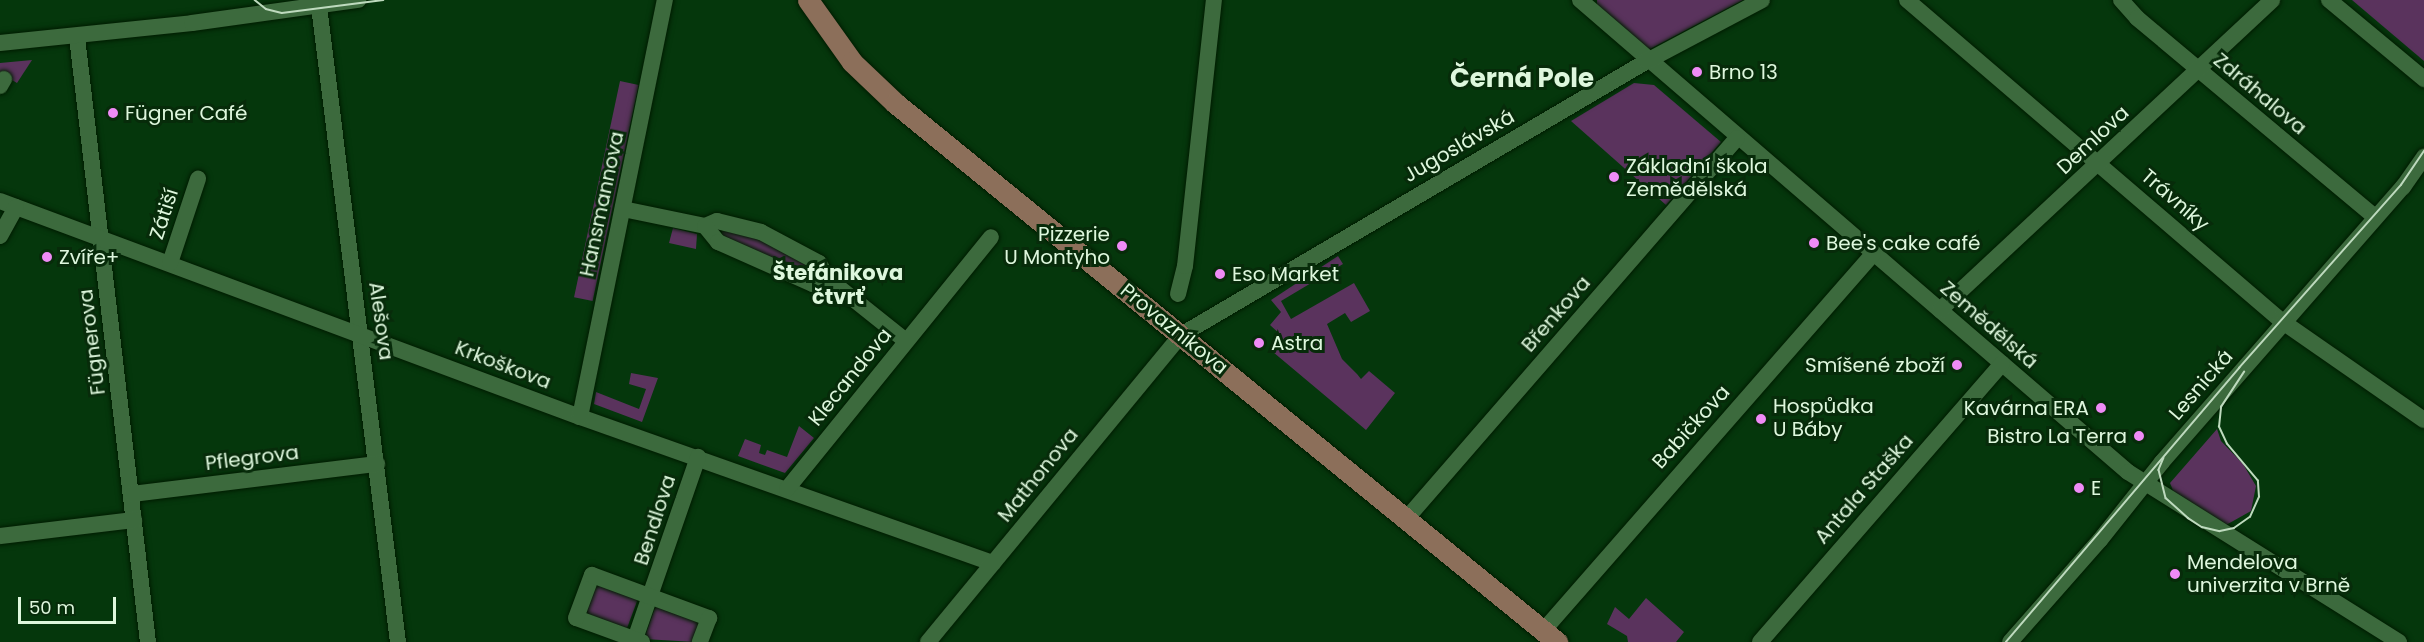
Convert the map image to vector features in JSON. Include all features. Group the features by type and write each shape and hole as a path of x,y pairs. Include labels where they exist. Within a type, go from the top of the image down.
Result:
{"main road":[{"name":"Provazníkova","path":"808,0 830,36 870,81 1550,636"}],"street":[{"path":"0,43 77,37 358,0"},
{"name":"Hansmannova","path":"580,417 665,0"},
{"path":"1178,294 1185,266 1214,0"},
{"name":"Zemědělská","path":"1580,0 1647,61 2144,484 2399,642"},
{"name":"Jugoslávská","path":"1181,335 1647,61 1762,0"},
{"name":"Trávníky","path":"1907,0 2283,322 2424,420"},
{"name":"Zdráhalova","path":"2121,0 2199,70 2375,217"},
{"name":"Demlova","path":"1940,310 2272,0"},
{"path":"2329,0 2424,80"},
{"name":"Alešova","path":"319,6 398,642"},
{"name":"Fügnerova","path":"77,37 148,642"},
{"name":"Břenkova","path":"1407,518 1737,138"},
{"name":"Lesnická","path":"2010,642 2375,217 2417,183 2424,157"},
{"name":"Zátiší","path":"170,263 198,178"},
{"name":"Krkoškova","path":"0,201 360,333 580,417 993,563"},
{"path":"0,236 16,207"},
{"path":"623,208 705,226 717,221 761,232 819,263 827,278 906,341"},
{"path":"705,226 718,242 813,284 827,278"},
{"name":"Klecandova","path":"787,489 991,237"},
{"name":"Babičkova","path":"1550,636 1873,254"},
{"name":"Mathonova","path":"928,642 1181,335"},
{"name":"Antala Staška","path":"1760,642 2002,364"},
{"name":"Bendlova","path":"698,458 652,597 637,641 576,618 591,574 652,597 709,618 700,642"},
{"name":"Pflegrova","path":"132,494 377,464"},
{"path":"0,536 134,520"}],"shaded area":[{"path":"1597,0 1743,0 1648,50 1597,5"},
{"path":"2352,0 2424,0 2424,61"},
{"path":"32,60 17,83 0,73 0,63"},
{"path":"620,81 639,85 593,301 574,297"},
{"path":"1634,83 1654,85 1721,142 1666,205 1571,121"},
{"path":"673,228 697,234 696,249 669,243"},
{"path":"722,229 751,234 818,268 814,276 722,238"},
{"path":"1338,256 1343,264 1281,301 1291,319 1354,283 1370,311 1351,322 1345,313 1327,324 1342,359 1361,379 1369,371 1395,393 1366,430 1273,352 1282,336 1270,325 1281,312 1271,300"},
{"path":"631,373 658,378 642,422 594,404 596,392 639,409 646,389 629,384"},
{"path":"799,426 814,438 785,473 738,456 745,439 761,445 759,453 765,455 767,450 787,457"},
{"path":"2217,429 2221,441 2243,464 2256,486 2251,511 2226,525 2174,493 2170,483"},
{"path":"591,583 639,596 626,631 585,618"},
{"path":"1646,598 1684,632 1676,642 1628,642 1627,636 1607,624 1615,607 1629,619"},
{"path":"657,602 700,617 695,642 644,639"}],"tram line":[{"path":"255,0 266,9 282,13 383,0"},
{"path":"2006,642 2239,368 2401,185 2424,151"},
{"path":"2164,458 2159,470 2166,498 2188,518 2202,527 2220,531 2234,528 2250,517 2259,497 2258,481 2227,444 2219,427 2221,407 2244,372"}],"place":[{"name":"Brno 13","path":"1697,72"},
{"name":"Fügner Café","path":"113,113"},
{"name":"Základní škola Zemědělská","path":"1614,177"},
{"name":"Bee's cake café","path":"1814,243"},
{"name":"Pizzerie U Montyho","path":"1122,246"},
{"name":"Zvíře+","path":"47,257"},
{"name":"Eso Market","path":"1220,274"},
{"name":"Astra","path":"1259,343"},
{"name":"Smíšené zboží","path":"1957,365"},
{"name":"Kavárna ERA","path":"2101,408"},
{"name":"Hospůdka U Báby","path":"1761,419"},
{"name":"Bistro La Terra","path":"2139,436"},
{"name":"E","path":"2079,488"},
{"name":"Mendelova univerzita v Brně","path":"2175,574"}],"district":[{"name":"Černá Pole","path":"1522,79"},
{"name":"Štefánikova čtvrť","path":"838,285"}]}
